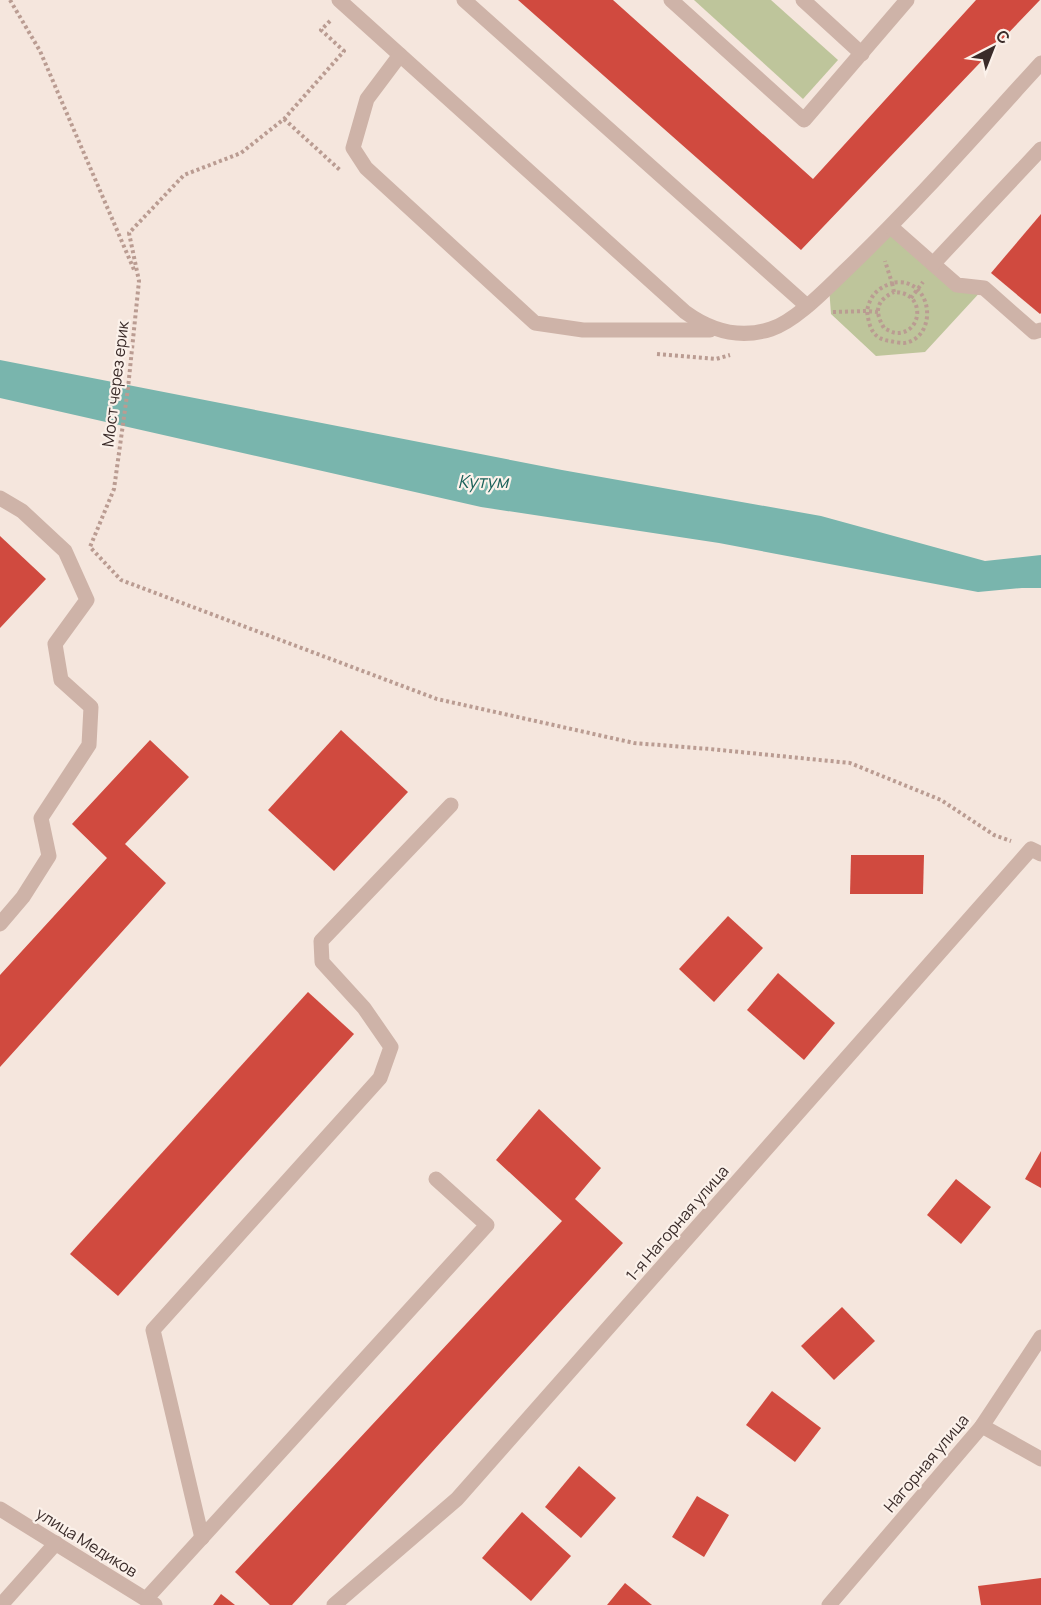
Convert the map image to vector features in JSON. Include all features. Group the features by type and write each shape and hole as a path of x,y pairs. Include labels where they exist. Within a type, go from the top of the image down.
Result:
{"street":[{"path":"464,0 807,306"},
{"path":"671,0 804,120 907,0"},
{"path":"803,0 862,54"},
{"path":"342,3 685,312 700,322 737,334 756,333 774,328 807,306 891,227 1041,63"},
{"path":"400,55 367,99 353,148 366,168 535,323 583,330 719,330"},
{"path":"933,264 1041,149"},
{"path":"891,227 957,285 984,288 1034,332 1041,330"},
{"path":"0,498 22,511 64,551 87,600 55,644 62,680 92,707 89,744 41,818 49,856 23,897 0,924"},
{"path":"201,1538 153,1330 380,1078 391,1047 364,1008 322,962 321,941 451,805"},
{"name":"1-я Нагорная улица","path":"334,1605 457,1499 1036,852"},
{"path":"150,1602 201,1538 487,1225 436,1179"},
{"name":"Нагорная улица","path":"829,1605 982,1426 1041,1337"},
{"path":"982,1426 1041,1459"},
{"name":"улица Медиков","path":"0,1509 150,1602"},
{"path":"1,1605 56,1543"}],"path":[{"path":"10,0 44,59 139,281"},
{"path":"139,281 129,233 184,175 241,153 284,119 345,51 321,30 342,3"},
{"path":"284,119 344,174"},
{"path":"883,254 894,292"},
{"name":"Мост через ерик","path":"139,281 128,388 114,489 90,547 121,580 437,699 634,743 850,763 941,800 994,835 1036,852"},
{"path":"905,282 918,289 927,305 928,314 922,330 915,338 905,343 886,341 877,336 869,326 867,310 872,295 879,288 892,283 905,282"},
{"path":"911,298 918,289"},
{"path":"894,292 907,294 914,301 918,315 909,330 902,333 895,333 884,328 878,312 882,299 894,292"},
{"path":"827,312 867,310 878,312"},
{"path":"918,315 928,314"},
{"path":"877,336 884,328"},
{"path":"902,333 905,343"},
{"path":"648,354 716,358 738,353"}],"green space":[{"path":"694,0 771,0 838,60 803,99"},
{"path":"891,227 957,285 984,288 925,352 876,356 831,314 829,287"}],"water":[{"name":"Кутум","path":"0,360 562,470 821,516 985,561 1041,555 1041,588 978,592 719,543 481,507 0,398"}],"building":[{"path":"518,0 613,0 813,179 976,0 1040,0 801,250"},
{"path":"1041,214 1041,313 1040,314 991,273"},
{"path":"0,536 46,579 0,628"},
{"path":"341,730 408,792 334,871 268,810"},
{"path":"150,740 189,777 125,844 166,883 0,1067 0,975 107,858 72,824"},
{"path":"851,855 924,855 923,894 850,894"},
{"path":"728,916 763,948 714,1002 679,969"},
{"path":"778,973 835,1023 804,1060 747,1010"},
{"path":"308,992 354,1034 118,1296 70,1254"},
{"path":"539,1109 601,1168 575,1199 623,1243 292,1605 270,1605 235,1572 562,1221 496,1160"},
{"path":"1041,1151 1041,1188 1025,1179"},
{"path":"956,1179 991,1207 961,1244 927,1215"},
{"path":"842,1307 875,1341 834,1380 801,1346"},
{"path":"772,1391 821,1428 795,1462 746,1425"},
{"path":"579,1466 616,1498 581,1538 545,1507"},
{"path":"697,1496 729,1515 704,1557 672,1537"},
{"path":"522,1512 571,1556 531,1601 482,1558"},
{"path":"1041,1578 1041,1605 981,1605 978,1586"},
{"path":"625,1583 652,1605 607,1605"},
{"path":"221,1594 235,1605 213,1605"}]}
